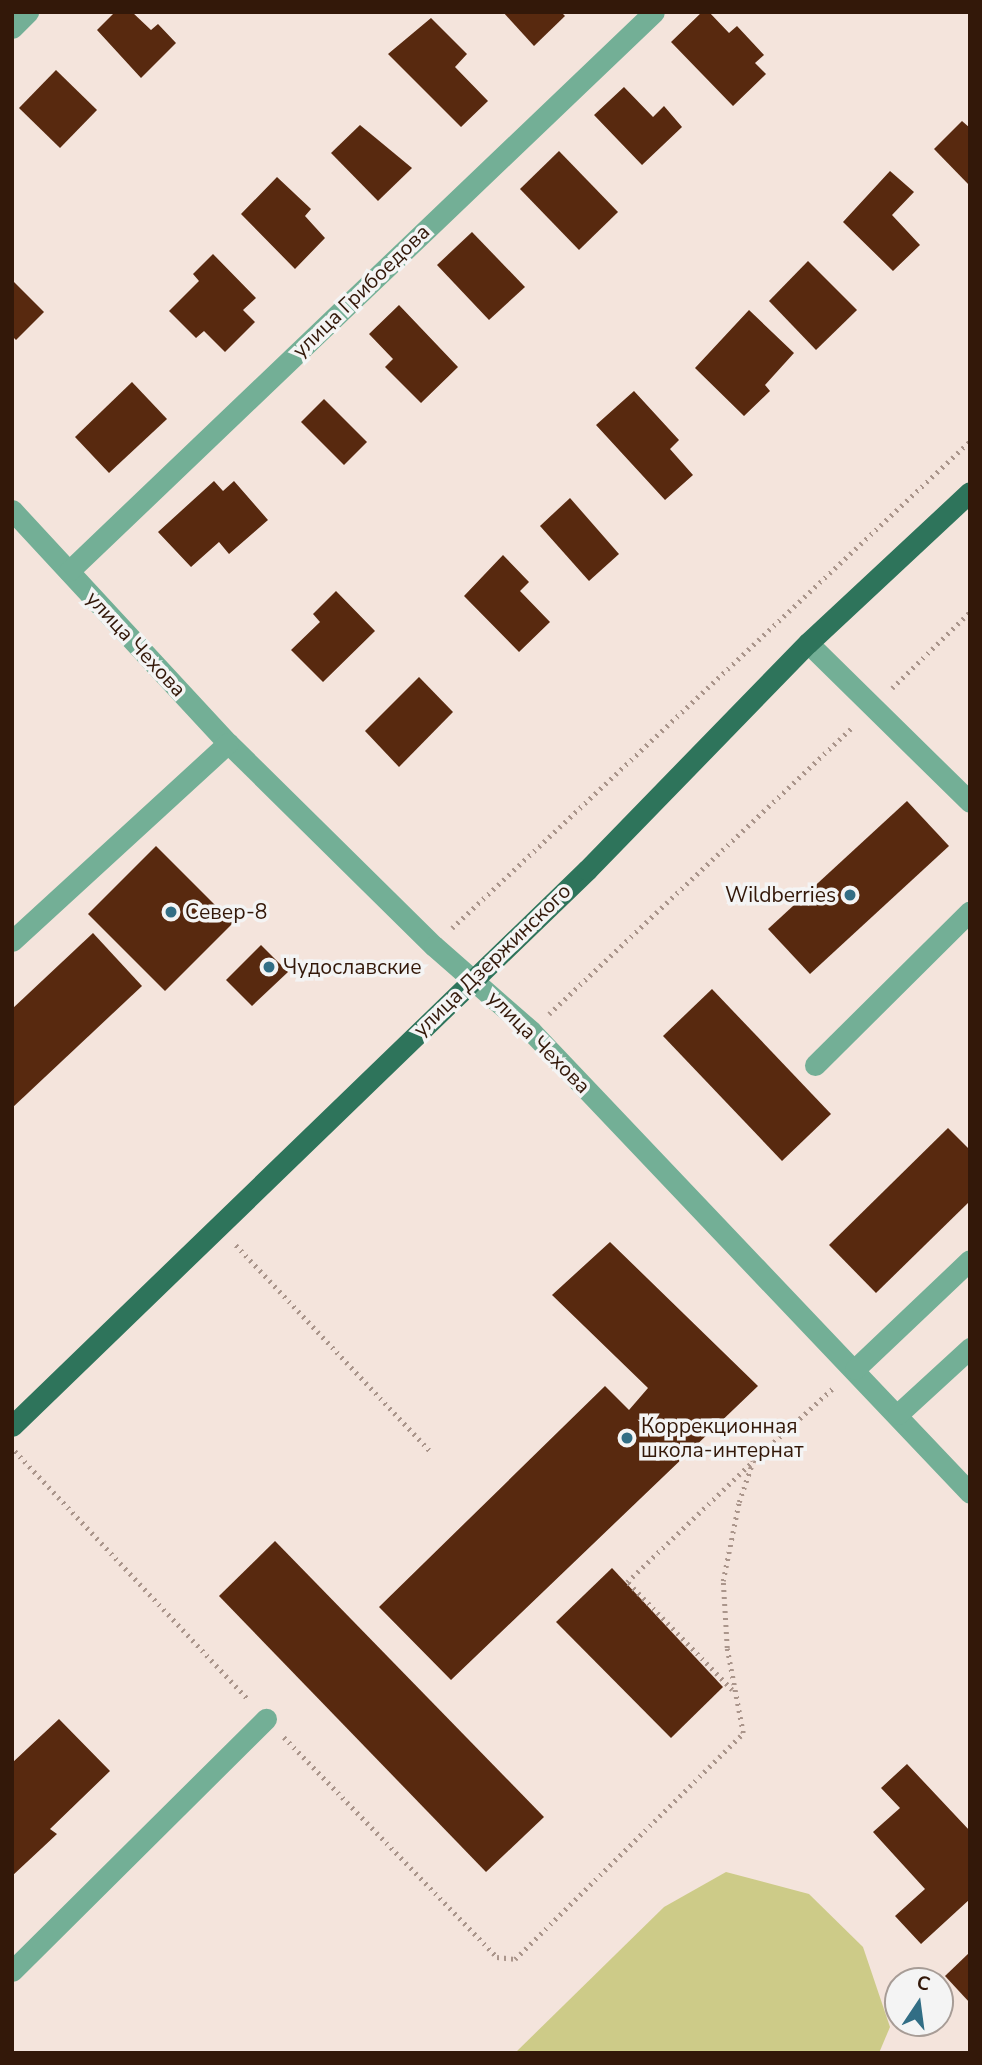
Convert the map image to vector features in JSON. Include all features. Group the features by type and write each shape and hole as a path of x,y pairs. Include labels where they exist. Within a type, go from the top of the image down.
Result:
{"main road":[{"name":"улица Дзержинского","path":"12,1426 216,1223 473,977 808,643 970,492"}],"street":[{"path":"12,27 28,12"},
{"name":"улица Грибоедова","path":"69,571 653,12"},
{"name":"улица Чехова","path":"12,510 228,743 433,946 473,977 531,1031 898,1414 970,1493"},
{"path":"808,643 875,704 970,802"},
{"path":"12,941 228,743"},
{"path":"815,1065 970,911"},
{"path":"855,1369 970,1260"},
{"path":"898,1414 970,1348"},
{"path":"12,1971 266,1719"}],"path":[{"path":"433,946 970,441"},
{"path":"531,1031 970,612"},
{"path":"216,1223 432,1452"},
{"path":"733,1691 627,1582 752,1461 855,1369"},
{"path":"12,1448 266,1719 497,1957 516,1959 743,1733 733,1691 723,1581 752,1461"}],"shaded area":[{"path":"726,1872 809,1894 863,1947 884,2009 886,2037 879,2053 515,2053 664,1907"}],"building":[{"path":"115,12 132,12 151,30 158,24 176,43 141,78 97,30"},
{"path":"503,12 561,12 565,16 534,46"},
{"path":"702,12 709,12 729,33 737,26 764,55 755,63 766,74 733,106 671,42"},
{"path":"431,18 467,54 455,67 488,101 461,127 388,54"},
{"path":"56,70 97,110 60,148 19,108"},
{"path":"624,87 653,117 664,106 682,127 642,165 594,115"},
{"path":"962,121 970,128 970,186 934,149"},
{"path":"360,125 412,168 378,201 331,153"},
{"path":"559,151 618,212 579,250 520,189"},
{"path":"890,171 914,192 892,215 920,245 893,271 843,222"},
{"path":"277,177 311,209 305,216 325,238 295,269 241,214"},
{"path":"472,232 525,287 489,320 437,265"},
{"path":"213,254 256,298 243,310 255,322 225,352 204,331 196,338 169,311 199,281 193,274"},
{"path":"808,261 857,310 816,350 769,301"},
{"path":"12,280 44,312 16,340 12,336"},
{"path":"399,305 458,367 421,403 385,367 393,359 369,334"},
{"path":"749,310 794,353 765,385 770,391 744,416 695,368"},
{"path":"132,382 167,419 109,473 75,437"},
{"path":"634,391 679,440 670,449 693,475 665,500 596,425"},
{"path":"324,399 367,442 344,465 301,422"},
{"path":"214,481 223,491 234,481 268,520 229,554 219,542 191,567 158,532"},
{"path":"570,498 619,554 589,581 540,526"},
{"path":"503,555 529,582 520,591 550,622 519,652 464,596"},
{"path":"336,591 375,631 323,682 291,650 320,622 313,614"},
{"path":"419,677 453,712 399,767 365,731"},
{"path":"907,801 949,846 810,974 768,929"},
{"path":"156,846 233,923 165,991 88,914"},
{"path":"93,933 142,986 12,1108 12,1009"},
{"path":"261,945 288,972 252,1006 226,980"},
{"path":"712,989 831,1114 782,1161 663,1036"},
{"path":"948,1128 970,1150 970,1201 876,1293 829,1245"},
{"name":"Коррекционная школа-интернат","path":"610,1242 758,1386 451,1680 379,1607 605,1386 629,1410 648,1388 552,1295"},
{"path":"275,1541 544,1817 486,1872 219,1596"},
{"path":"612,1568 723,1687 671,1738 556,1622"},
{"path":"59,1719 110,1771 50,1829 57,1834 12,1876 12,1763"},
{"path":"907,1764 970,1831 970,1899 921,1944 895,1916 925,1889 873,1832 900,1808 881,1788"},
{"path":"970,1952 970,2003 954,1986 954,1967"}],"place":[{"name":"Wildberries","path":"850,895"},
{"name":"Север-8","path":"171,912"},
{"name":"Чудославские","path":"269,967"},
{"name":"Коррекционная школа-интернат","path":"627,1438"}]}
